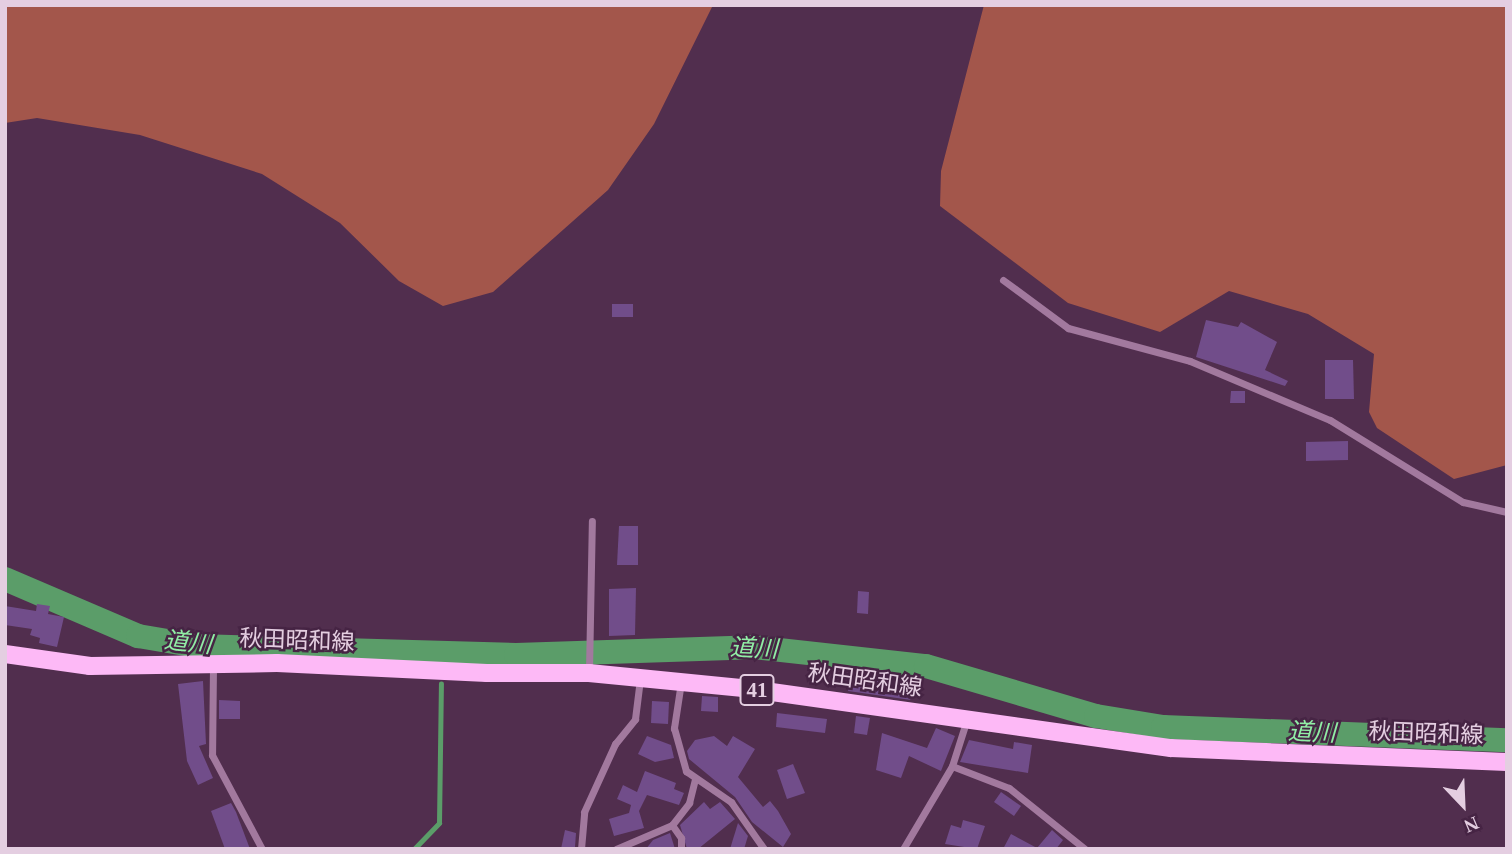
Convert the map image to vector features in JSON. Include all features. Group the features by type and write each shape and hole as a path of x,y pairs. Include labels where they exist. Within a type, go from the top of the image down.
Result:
{"main road":[{"name":"秋田昭和線","path":"5,654 90,666 213,663 589,673 681,682 1215,752 1507,762"}],"street":[{"path":"1003,280 1068,328 1190,361 1330,420 1463,502 1507,512"},
{"path":"589,673 592,521"},
{"path":"213,663 212,755 262,849"},
{"path":"581,849 584,812 593,787 615,744 635,719 640,679"},
{"path":"681,682 674,728 678,754 695,779 731,802 761,847"},
{"path":"903,849 952,766 966,721"},
{"path":"952,766 1009,788 1085,849"},
{"path":"616,849 671,825 689,803 695,779"},
{"path":"671,825 681,838 681,849"}],"shaded area":[{"path":"5,5 713,5 654,124 608,190 493,292 443,306 399,281 340,223 262,174 140,135 37,118 5,123"},
{"path":"984,5 1507,5 1507,465 1454,479 1377,428 1369,412 1374,354 1308,314 1229,291 1160,332 1068,303 940,206 941,171"}],"building":[{"path":"612,304 633,304 633,317 612,317"},
{"path":"1206,320 1238,327 1241,322 1277,342 1265,370 1288,381 1285,386 1196,357"},
{"path":"1325,360 1353,360 1354,399 1325,399"},
{"path":"1231,391 1245,391 1245,403 1230,403"},
{"path":"1348,441 1348,460 1306,461 1306,442"},
{"path":"619,526 638,526 638,565 617,565"},
{"path":"636,588 635,635 609,636 609,589"},
{"path":"858,591 869,592 868,614 857,613"},
{"path":"37,604 50,606 48,614 64,617 57,647 39,643 40,638 30,635 32,629 5,625 5,606 36,611"},
{"path":"851,671 880,676 880,680 911,700 848,691"},
{"path":"203,681 206,744 199,746 213,778 198,785 187,761 178,684"},
{"path":"702,696 718,697 718,712 701,711"},
{"path":"219,700 240,701 240,719 219,719"},
{"path":"652,701 669,702 668,724 651,723"},
{"path":"777,713 827,719 825,733 776,727"},
{"path":"856,716 870,718 867,735 854,733"},
{"path":"936,728 955,736 941,771 909,756 901,778 876,770 882,733 927,748"},
{"path":"647,736 671,745 674,758 655,762 638,754"},
{"path":"714,736 727,746 733,736 755,749 738,777 763,807 770,801 778,811 791,834 783,847 752,822 735,797 689,759 687,751 695,740"},
{"path":"969,740 1013,749 1014,742 1032,745 1028,773 960,762"},
{"path":"793,764 805,793 787,799 777,770"},
{"path":"645,771 676,783 674,789 684,793 679,805 647,795 639,811 644,828 614,836 609,819 629,813 631,805 617,799 623,785 637,792"},
{"path":"1001,792 1021,806 1014,816 994,802"},
{"path":"704,802 710,809 720,802 735,819 698,849 687,849 680,825"},
{"path":"231,803 250,849 225,849 211,811"},
{"path":"963,820 985,826 977,849 945,844 951,825 961,828"},
{"path":"738,823 748,836 744,849 730,849"},
{"path":"565,830 576,833 575,847 561,849"},
{"path":"1052,830 1063,840 1056,849 1003,849 1011,834 1037,848"},
{"path":"670,833 675,849 646,849 653,840"}],"waterway":[{"name":"道川","path":"5,579 138,636 197,646 516,655 753,647 926,666 1096,716 1163,727 1507,740"},
{"name":"道川","path":"444,652 444,659"},
{"path":"414,849 439,823 441,684"}]}
